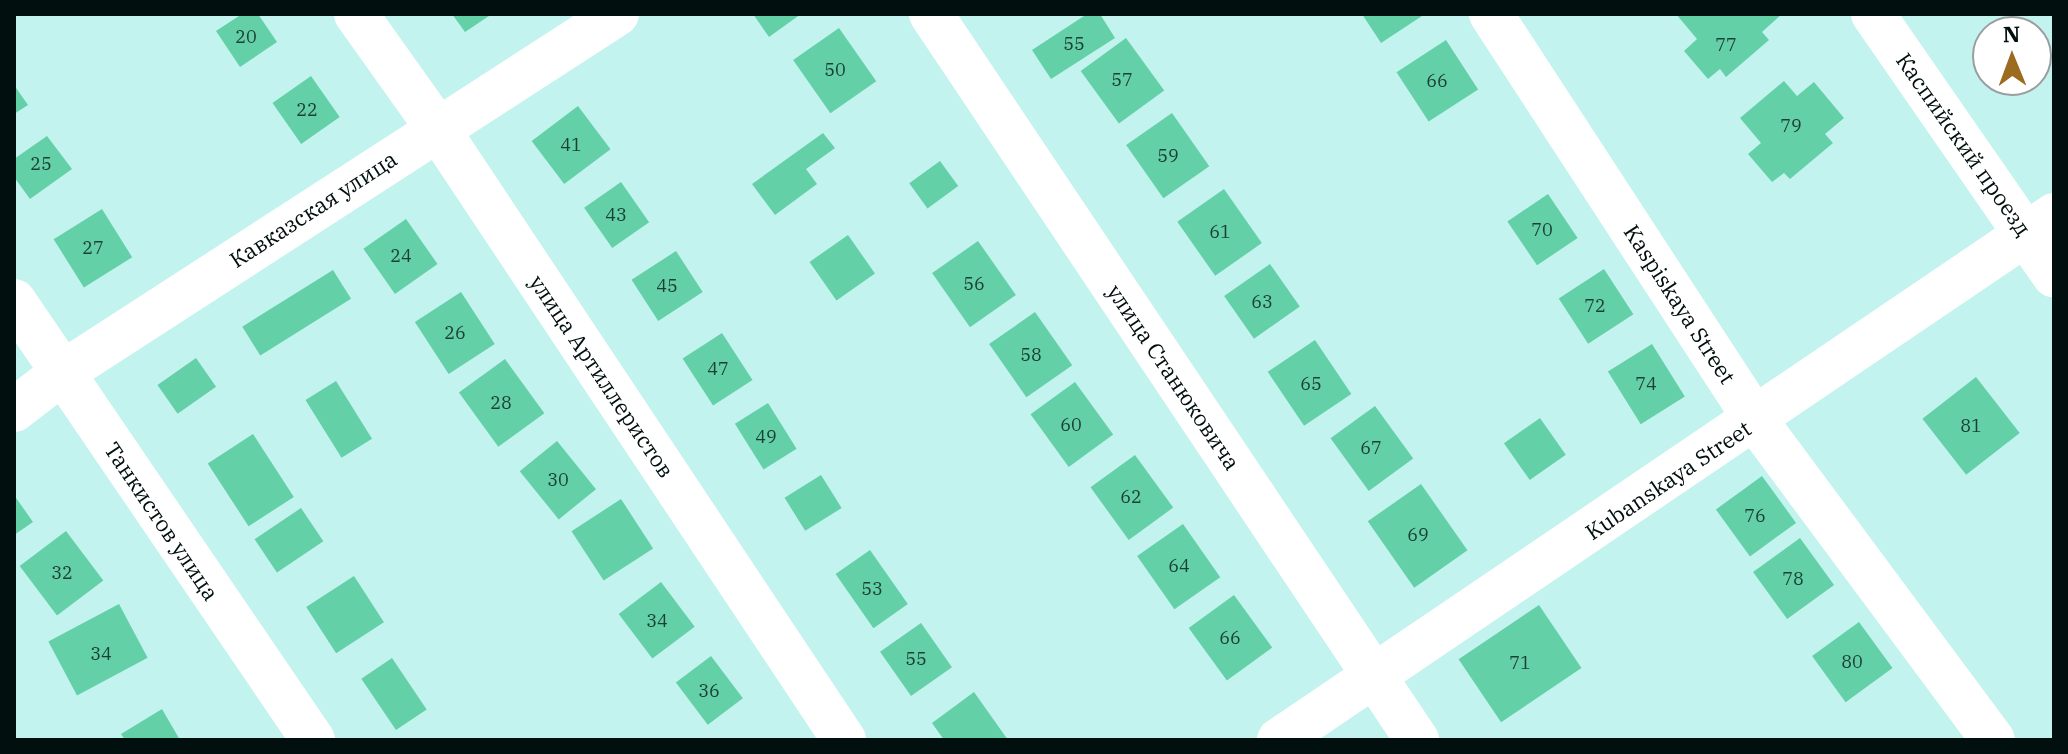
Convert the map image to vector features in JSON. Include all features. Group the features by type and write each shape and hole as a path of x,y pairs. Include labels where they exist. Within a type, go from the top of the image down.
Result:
{"street":[{"name":"улица Артиллеристов","path":"356,14 437,128 844,740"},
{"name":"Кавказская улица","path":"14,410 62,373 617,14"},
{"name":"улица Станюковича","path":"931,14 1417,740"},
{"name":"Kaspiskaya Street","path":"1491,14 1756,421 1993,740"},
{"name":"Каспийский проезд","path":"1873,14 2040,224 2054,275"},
{"name":"Kubanskaya Street","path":"1279,740 1756,421 2040,224"},
{"name":"Танкистов улица","path":"14,301 313,740"}],"building":[{"path":"242,14 258,14 277,42 240,67 216,31"},
{"path":"452,14 492,14 465,32"},
{"path":"753,14 801,14 769,37"},
{"path":"1087,14 1100,14 1115,38 1051,79 1032,50"},
{"path":"1362,14 1425,14 1381,43"},
{"path":"1676,14 1782,14 1762,32 1769,40 1726,77 1720,69 1708,79 1684,51 1697,39"},
{"path":"839,28 876,81 830,113 793,60"},
{"path":"1126,38 1164,91 1119,124 1081,71"},
{"path":"1446,40 1478,89 1429,122 1397,72"},
{"path":"311,76 340,117 301,144 272,103"},
{"path":"1784,81 1797,96 1814,82 1844,118 1825,134 1833,143 1790,179 1784,173 1772,182 1748,154 1761,143 1740,118"},
{"path":"14,85 28,105 14,114"},
{"path":"578,106 610,149 564,184 532,141"},
{"path":"1172,113 1209,166 1163,198 1126,145"},
{"path":"823,133 835,148 806,169 817,184 775,215 752,184"},
{"path":"47,136 72,169 30,199 14,177 14,159"},
{"path":"940,161 958,186 927,208 909,183"},
{"path":"621,182 649,222 612,248 584,208"},
{"path":"1224,189 1262,243 1215,276 1177,222"},
{"path":"1548,194 1578,238 1537,265 1507,221"},
{"path":"102,209 132,257 84,288 54,239"},
{"path":"406,219 438,264 395,294 363,249"},
{"path":"848,235 875,274 836,300 809,262"},
{"path":"978,241 1016,295 970,327 932,273"},
{"path":"676,251 703,292 658,321 632,280"},
{"path":"1270,264 1300,307 1254,339 1224,296"},
{"path":"1604,269 1633,314 1588,344 1559,298"},
{"path":"333,270 351,299 260,356 242,327"},
{"path":"461,292 495,344 449,374 415,322"},
{"path":"1035,312 1072,365 1026,397 989,344"},
{"path":"722,333 752,380 713,406 683,359"},
{"path":"1315,340 1351,394 1304,426 1268,372"},
{"path":"1652,344 1685,397 1641,424 1608,372"},
{"path":"196,358 216,387 178,414 157,385"},
{"path":"505,359 544,413 498,447 459,393"},
{"path":"1976,377 2020,433 1966,475 1922,419"},
{"path":"336,381 372,439 342,458 305,400"},
{"path":"1075,382 1113,435 1069,467 1031,414"},
{"path":"768,403 797,449 764,469 735,424"},
{"path":"1375,406 1413,459 1369,491 1331,438"},
{"path":"1540,418 1566,455 1530,480 1504,443"},
{"path":"253,434 294,497 249,526 208,463"},
{"path":"557,441 596,489 559,519 520,471"},
{"path":"1135,455 1173,508 1129,540 1091,487"},
{"path":"821,475 842,508 805,531 785,498"},
{"path":"1762,476 1796,523 1750,556 1716,510"},
{"path":"1421,484 1467,550 1414,588 1368,521"},
{"path":"14,495 33,522 14,535"},
{"path":"621,499 653,548 604,581 572,531"},
{"path":"301,508 323,541 277,572 255,539"},
{"path":"1183,524 1220,577 1174,609 1137,556"},
{"path":"66,531 103,581 57,615 20,566"},
{"path":"1800,538 1834,585 1787,619 1753,572"},
{"path":"870,550 908,604 873,628 836,574"},
{"path":"354,576 384,622 336,653 306,607"},
{"path":"661,582 695,627 652,659 619,614"},
{"path":"1234,595 1272,648 1227,681 1189,628"},
{"path":"119,604 148,658 77,695 48,642"},
{"path":"1539,605 1581,668 1501,722 1459,659"},
{"path":"1859,622 1893,668 1846,702 1812,656"},
{"path":"921,623 952,667 911,696 880,652"},
{"path":"711,656 743,698 708,725 676,682"},
{"path":"392,658 427,709 396,730 361,679"},
{"path":"974,692 1008,740 944,740 932,723"},
{"path":"162,709 180,740 125,740 121,734"}]}
